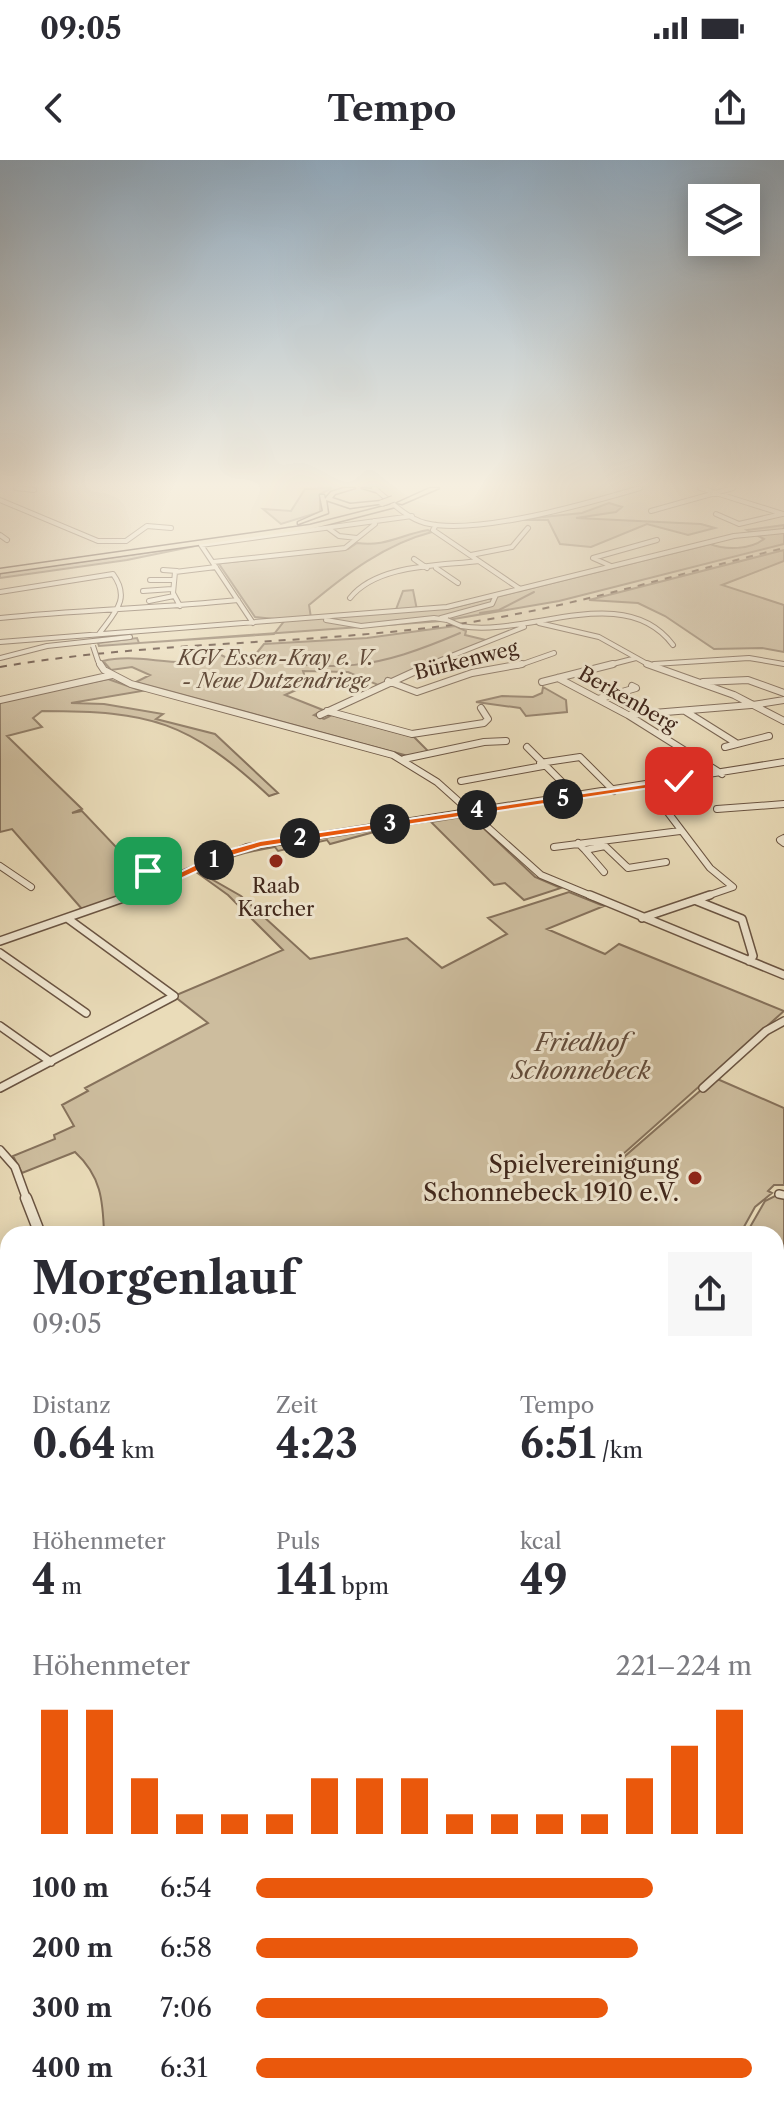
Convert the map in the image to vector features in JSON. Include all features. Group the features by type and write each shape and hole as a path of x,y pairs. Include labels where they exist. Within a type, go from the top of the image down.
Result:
{"street":[{"path":"0,592 74,579"},
{"path":"99,634 117,611 124,591 119,579"},
{"path":"224,579 253,623"},
{"path":"350,598 362,585 376,579"},
{"path":"453,579 458,583"},
{"path":"506,579 521,589"},
{"path":"0,642 447,607 561,579"},
{"path":"150,580 174,580 172,589 180,606"},
{"path":"143,591 172,589"},
{"path":"444,619 449,613 492,604 496,595"},
{"path":"149,601 174,596"},
{"path":"0,618 238,600"},
{"path":"317,617 361,626 444,619 478,629 539,623 591,612 616,613 642,620 673,645"},
{"path":"539,623 595,636 649,665 700,683 784,721"},
{"path":"320,715 387,681 524,627 521,625"},
{"path":"0,655 209,626"},
{"path":"0,655 26,642"},
{"path":"92,643 98,661 112,675 131,684 404,759 472,811 541,875 784,975"},
{"name":"Bürkenweg","path":"387,681 417,692 472,673 516,666 554,653"},
{"name":"Berkenberg","path":"542,682 636,658"},
{"path":"649,665 749,658 784,664"},
{"path":"0,700 112,675"},
{"name":"Berkenberg","path":"558,678 628,715 722,774"},
{"path":"700,683 748,680 784,693"},
{"path":"598,699 636,688 632,686"},
{"path":"628,715 784,700"},
{"path":"327,711 415,734 484,723 488,719 481,708"},
{"path":"685,711 736,743"},
{"path":"725,747 769,736"},
{"path":"404,759 484,742 506,741"},
{"path":"527,747 577,797"},
{"path":"461,781 580,757 614,791"},
{"path":"0,941 163,884 247,847 784,762"},
{"path":"642,918 733,887 712,870 660,802"},
{"path":"717,809 784,804"},
{"path":"554,847 680,831"},
{"path":"600,839 628,868 666,862"},
{"path":"578,843 604,872"},
{"path":"585,850 605,846"},
{"path":"127,851 163,884"},
{"path":"0,866 31,887"},
{"path":"697,901 742,919 753,956 749,961"},
{"path":"1,1086 174,996 67,918"},
{"path":"0,953 86,1013"},
{"path":"703,1088 766,1031 784,1021"},
{"path":"0,1026 51,1062"},
{"path":"0,1150 15,1167 37,1226"}],"green space":[{"path":"229,579 342,579 309,605 311,618 395,612 403,591 413,590 417,610 451,608 568,579 645,579 559,601 442,621 275,633 285,620 255,617"},
{"path":"670,579 737,579 722,585 784,605 784,652 762,648 714,649 665,616 638,603 589,600"},
{"name":"KGV Essen-Kray e. V. - Neue Dutzendriege","path":"455,626 466,631 465,635 490,641 378,685 348,672 303,671 306,680 314,682 285,695 323,710 314,715 324,719 332,715 414,737 429,752 408,756 136,682 150,675 132,667 111,670 103,661 132,658 192,662 219,654 233,661 255,655 264,644 367,638"},
{"path":"275,633 274,634 153,642"},
{"path":"137,638 139,643 153,642 99,646 98,643"},
{"path":"108,679 142,691 71,703 104,704 163,714 156,719 215,734 278,793 269,796 215,751 166,725 112,714 42,711 33,718 42,727 7,736 82,809 72,813 82,811 152,885 82,909 12,829 0,832 0,701"},
{"path":"543,687 566,700 567,712 526,716 520,708 476,702 502,696 533,697 542,693"},
{"path":"461,817 477,822 535,877 561,888 524,900 505,883 494,885 431,822"},
{"name":"Friedhof Schonnebeck","path":"418,820 330,844 327,840 278,851 275,847 246,853 217,863 201,873 241,896 310,959 407,938 442,968 507,934 488,918 569,892 604,906 547,929 605,954 619,944 784,1011 622,1155 625,1156 715,1078 784,1108 784,1185 774,1185 768,1191 772,1193 755,1207 744,1226 104,1226 99,1189 90,1170 75,1152 22,1173 13,1156 55,1139 54,1135 74,1126 62,1105 88,1091 85,1088 208,1023 174,996 283,950 228,895 196,872 236,851"},
{"path":"775,1196 784,1198 784,1226 751,1226 765,1201"}],"waterway":[{"path":"480,613 499,610 534,592"},
{"path":"245,654 304,665 354,665 403,654 460,633"}],"railway":[{"path":"0,667 108,653 435,627 523,613 661,579"}],"place":[{"name":"Raab Karcher","path":"276,861"},
{"name":"Spielvereinigung Schonnebeck 1910 e.V.","path":"695,1178"}],"route":[{"path":"148,871 163,884 225,855 260,844 679,781"}]}
